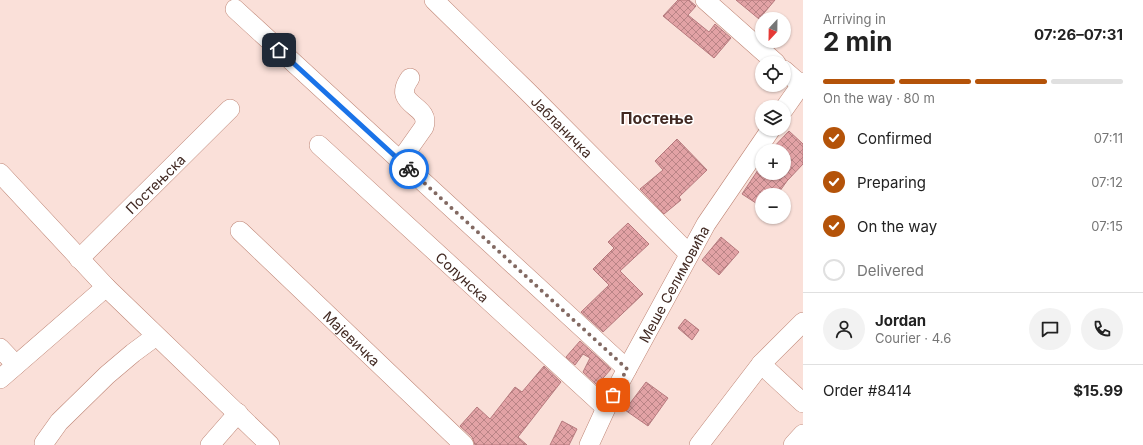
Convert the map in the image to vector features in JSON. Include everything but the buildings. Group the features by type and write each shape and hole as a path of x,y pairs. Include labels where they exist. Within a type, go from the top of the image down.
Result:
{"street":[{"name":"Јабланичка","path":"434,0 528,92 688,254"},
{"path":"706,0 769,56"},
{"path":"235,9 627,369"},
{"path":"790,100 802,83 791,75"},
{"path":"400,161 424,127 426,119 404,94 404,85 410,78"},
{"name":"Постењска","path":"79,258 230,109"},
{"name":"Меше Селимовића","path":"589,445 606,408 688,254 706,224 766,136"},
{"name":"Солунска","path":"319,145 606,408"},
{"path":"0,173 106,287 270,445"},
{"name":"Мајевичка","path":"240,231 464,445"},
{"path":"0,379 106,287"},
{"path":"699,445 761,364 803,322"},
{"path":"44,443 59,422 107,375 132,353 156,336"},
{"path":"0,348 16,365"},
{"path":"761,364 803,403"},
{"path":"210,445 238,413"},
{"path":"793,445 803,434"}],"way so far":[{"path":"409,169 627,369 613,395"}],"district":[{"name":"Постење","path":"657,118"}],"route":[{"path":"279,50 409,169"}]}
